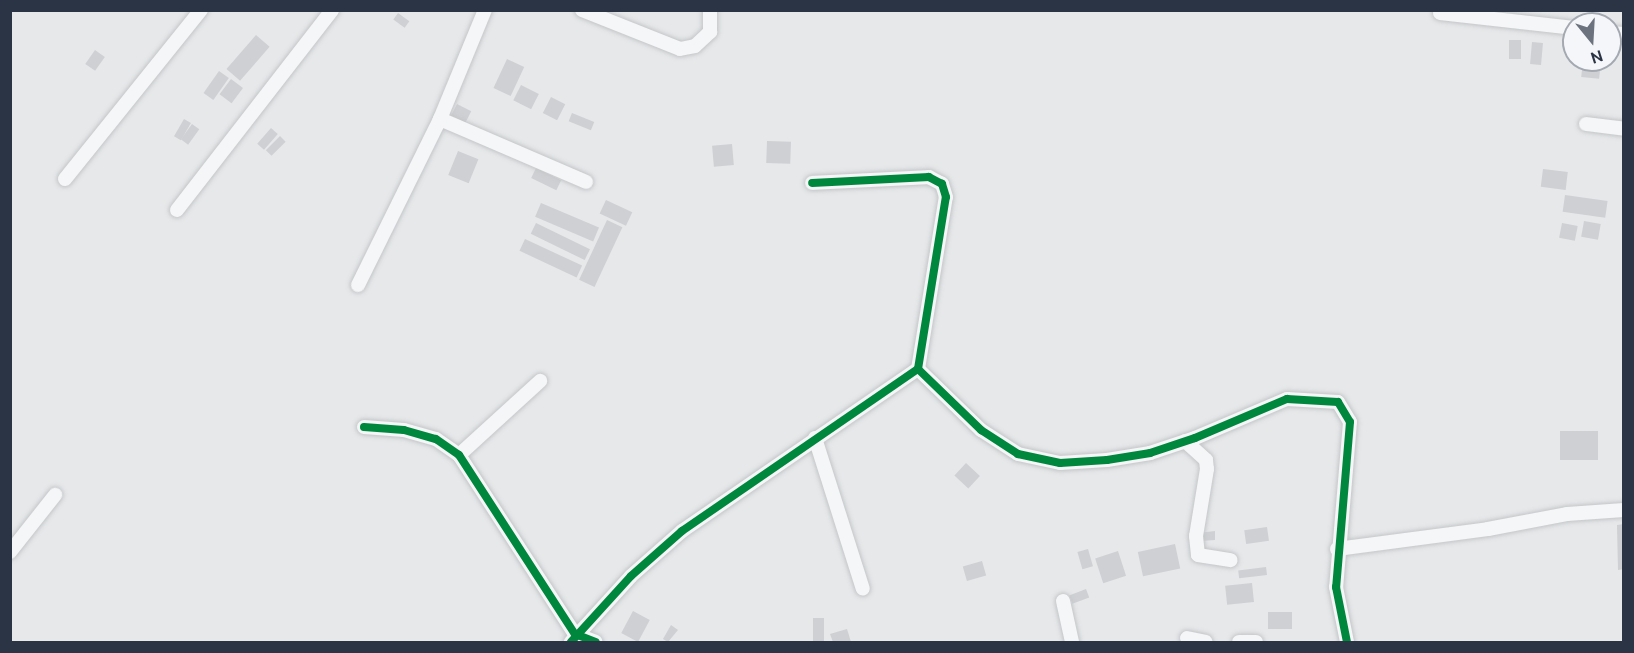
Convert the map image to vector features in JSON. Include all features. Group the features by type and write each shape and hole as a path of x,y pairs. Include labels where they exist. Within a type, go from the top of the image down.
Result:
{"street":[{"path":"65,179 201,10"},
{"path":"177,210 332,10"},
{"path":"358,285 440,119 485,10"},
{"path":"582,10 680,49 695,46 710,32 711,10"},
{"path":"1440,13 1562,27"},
{"path":"440,119 586,182"},
{"path":"1586,124 1623,129"},
{"path":"573,638 682,531 918,369 946,197 942,184 928,177 812,183"},
{"path":"918,369 981,430 1017,454 1059,463 1107,460 1185,441 1287,399 1338,402 1350,422 1336,587 1347,642"},
{"path":"459,455 540,381"},
{"path":"364,427 436,439 459,455 573,638 596,642"},
{"path":"815,438 863,589"},
{"path":"1185,441 1206,460 1207,469 1196,536 1198,555 1231,560"},
{"path":"10,552 55,495"},
{"path":"1338,549 1488,529 1567,514 1623,510"},
{"path":"1063,601 1072,642"},
{"path":"1186,638 1206,642"},
{"path":"1239,642 1256,642"}],"building":[{"path":"398,13 409,21 405,28 393,19"},
{"path":"256,35 270,47 240,81 226,69"},
{"path":"1509,40 1521,40 1521,59 1509,59"},
{"path":"1532,42 1543,43 1541,65 1530,64"},
{"path":"95,50 105,57 95,71 85,64"},
{"path":"507,59 524,67 511,96 493,88"},
{"path":"219,71 229,78 213,100 204,93"},
{"path":"1582,72 1600,72 1599,79 1581,77"},
{"path":"231,79 243,88 232,103 220,94"},
{"path":"521,85 539,94 531,109 513,100"},
{"path":"551,97 565,104 557,120 543,113"},
{"path":"457,104 471,111 465,123 451,116"},
{"path":"572,113 594,122 591,130 569,121"},
{"path":"184,119 191,123 181,140 174,136"},
{"path":"192,124 199,129 188,145 181,139"},
{"path":"271,128 278,134 264,150 257,144"},
{"path":"280,136 286,142 272,156 266,150"},
{"path":"767,141 791,142 790,164 766,163"},
{"path":"732,144 734,165 714,167 712,146"},
{"path":"458,151 478,159 469,183 448,175"},
{"path":"536,168 561,180 556,190 531,178"},
{"path":"1543,169 1568,172 1566,190 1541,187"},
{"path":"1565,195 1608,201 1605,218 1563,212"},
{"path":"606,200 632,212 626,226 600,214"},
{"path":"541,203 599,228 593,241 535,217"},
{"path":"607,220 622,227 595,287 579,280"},
{"path":"1584,221 1601,224 1598,240 1581,237"},
{"path":"536,223 590,249 585,260 531,234"},
{"path":"1562,223 1578,226 1575,241 1559,238"},
{"path":"525,239 582,266 577,277 520,251"},
{"path":"1560,431 1598,431 1598,460 1560,460"},
{"path":"966,463 980,476 968,488 954,475"},
{"path":"1624,524 1624,569 1618,570 1617,525"},
{"path":"1267,527 1269,541 1246,544 1244,530"},
{"path":"1215,531 1215,540 1200,541 1199,533"},
{"path":"1175,544 1180,568 1143,576 1138,552"},
{"path":"1088,549 1093,566 1082,569 1077,552"},
{"path":"1118,551 1126,576 1103,583 1095,558"},
{"path":"982,561 986,575 967,581 963,567"},
{"path":"1266,567 1267,575 1239,578 1238,570"},
{"path":"1252,583 1254,602 1227,605 1225,586"},
{"path":"1086,589 1089,597 1072,604 1069,595"},
{"path":"633,611 650,620 638,642 621,633"},
{"path":"1268,612 1292,612 1292,629 1268,629"},
{"path":"813,618 824,618 824,642 813,642"},
{"path":"671,625 678,630 668,642 663,639"},
{"path":"847,629 851,642 833,642 830,634"}],"cycle path":[{"path":"571,642 631,576 682,531 918,369 946,197 942,184 929,177 812,183"},
{"path":"918,369 981,430 1018,454 1060,463 1107,460 1150,453 1195,438 1287,399 1338,402 1350,422 1336,587 1347,642"},
{"path":"364,427 404,430 436,439 459,455 575,634 596,642"}]}
